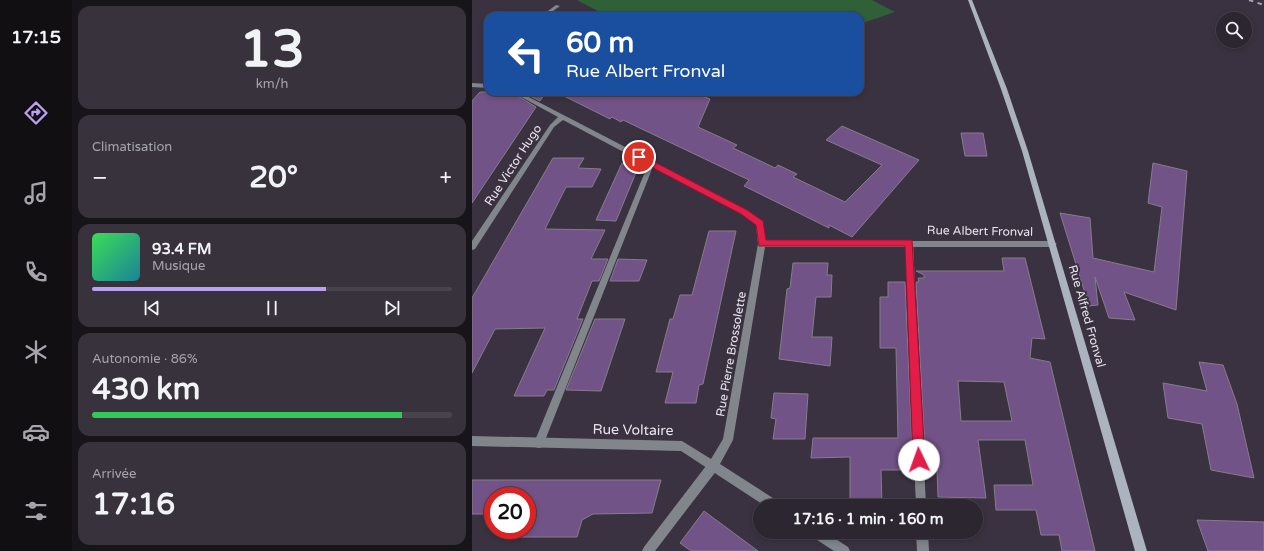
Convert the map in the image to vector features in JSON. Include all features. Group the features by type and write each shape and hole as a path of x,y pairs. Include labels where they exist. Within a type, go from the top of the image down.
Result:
{"street":[{"name":"Rue Alfred Fronval","path":"970,0 1026,152 1141,551"},
{"path":"549,12 558,6"},
{"path":"472,85 484,86"},
{"name":"Rue Pierre Brossolette","path":"523,96 744,212 760,224 762,244 728,440 713,466 648,551"},
{"name":"Rue Victor Hugo","path":"472,247 552,126 562,117"},
{"path":"539,443 651,164"},
{"path":"909,243 921,499"},
{"name":"Rue Albert Fronval","path":"762,244 1053,244"},
{"name":"Rue Voltaire","path":"472,441 682,446 764,499"},
{"path":"826,539 844,551"},
{"path":"922,539 923,551"}],"green space":[{"path":"577,0 872,0 895,12 864,23 864,12 600,12"}],"building":[{"path":"480,92 484,92 484,96 518,96 536,107 472,203 472,101"},
{"path":"530,96 543,96 540,101"},
{"path":"564,96 702,96 710,99 698,127 737,145 733,148 775,168 778,165 797,174 793,177 845,202 882,165 826,140 842,126 919,160 852,237 829,225 829,228 744,186 749,180 623,120 621,122 612,117 610,119"},
{"path":"961,133 983,133 987,156 965,156"},
{"path":"553,158 584,158 578,168 601,169 592,187 566,187 545,229 605,230 591,259 608,259 599,281 592,281 577,319 583,319 554,390 547,390 544,396 514,396 545,328 495,329 472,373 472,298"},
{"path":"622,163 637,170 616,221 596,220"},
{"path":"1153,163 1187,171 1176,310 1124,292 1135,320 1109,318 1095,277 1098,305 1089,306 1060,213 1090,218 1093,258 1154,272 1162,207 1148,203"},
{"path":"709,231 736,231 703,384 699,385 696,403 665,403 673,372 656,372 670,319 673,319 680,295 692,295"},
{"path":"1002,258 1025,258 1045,339 1032,338 1030,358 1050,362 1095,551 1062,551 1059,535 1041,535 1036,510 996,510 994,485 1033,485 1025,440 978,440 986,498 938,497 937,470 926,470 916,282 919,282 918,278 924,278 924,275 916,271 1004,271","holes":["958,381 1004,382 1012,421 961,421"]},
{"path":"618,259 647,260 639,281 610,281"},
{"path":"793,263 828,263 827,275 832,275 831,297 816,297 812,337 832,337 830,366 779,359 787,289 790,288"},
{"path":"888,282 905,282 913,470 881,470 882,499 850,499 850,457 811,458 813,438 898,438 896,348 880,348 880,297 888,297"},
{"path":"595,319 625,319 601,391 566,390"},
{"path":"1199,362 1223,365 1237,404 1254,478 1211,470 1202,424 1168,418 1163,383 1207,391"},
{"path":"774,393 808,394 805,439 773,439 776,419 771,418"},
{"path":"472,480 661,480 652,513 593,514 582,520 577,537 536,537 536,487 484,487 484,514 472,514"},
{"path":"704,511 758,551 691,551 680,543"},
{"path":"1197,520 1264,522 1264,551 1208,551"}],"railway":[{"path":"1249,0 1264,5"}],"route":[{"path":"639,157 744,212 760,224 762,244 909,243 919,460"}]}
